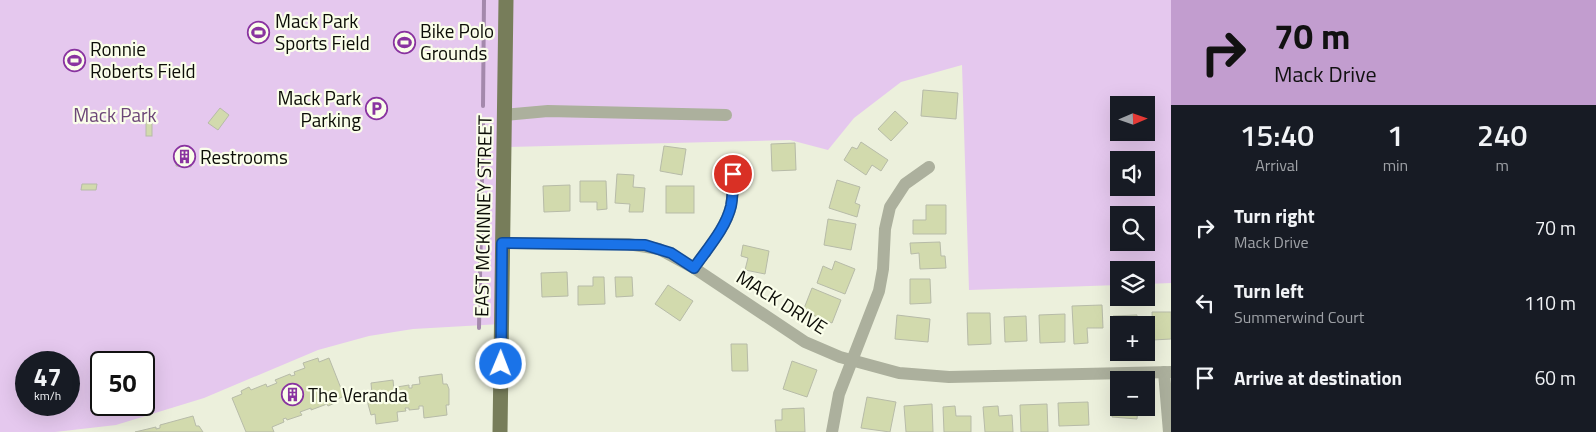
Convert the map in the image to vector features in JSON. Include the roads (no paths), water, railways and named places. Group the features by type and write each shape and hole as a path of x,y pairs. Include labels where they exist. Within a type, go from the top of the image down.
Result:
{"main road":[{"name":"EAST MCKINNEY STREET","path":"500,432 506,0"}],"street":[{"path":"504,115 548,111 726,115"},
{"path":"832,432 836,404 851,360 879,291 883,268 885,229 890,207 905,184 929,167"},
{"path":"694,268 721,229 728,215 732,199 733,174"},
{"name":"MACK DRIVE","path":"502,243 645,245 671,253 793,335 817,348 851,360 899,373 949,377 1168,372"},
{"path":"1168,372 1167,418 1169,432"}],"waterway":[{"path":"483,106 484,0"},
{"path":"479,328 483,123"}],"place":[{"name":"Mack Park Sports Field","path":"259,32"},
{"name":"Bike Polo Grounds","path":"404,42"},
{"name":"Ronnie Roberts Field","path":"74,60"},
{"name":"Mack Park Parking","path":"377,109"},
{"name":"Restrooms","path":"184,157"},
{"name":"The Veranda","path":"292,395"}],"park label":[{"name":"Mack Park","path":"115,115"}]}
